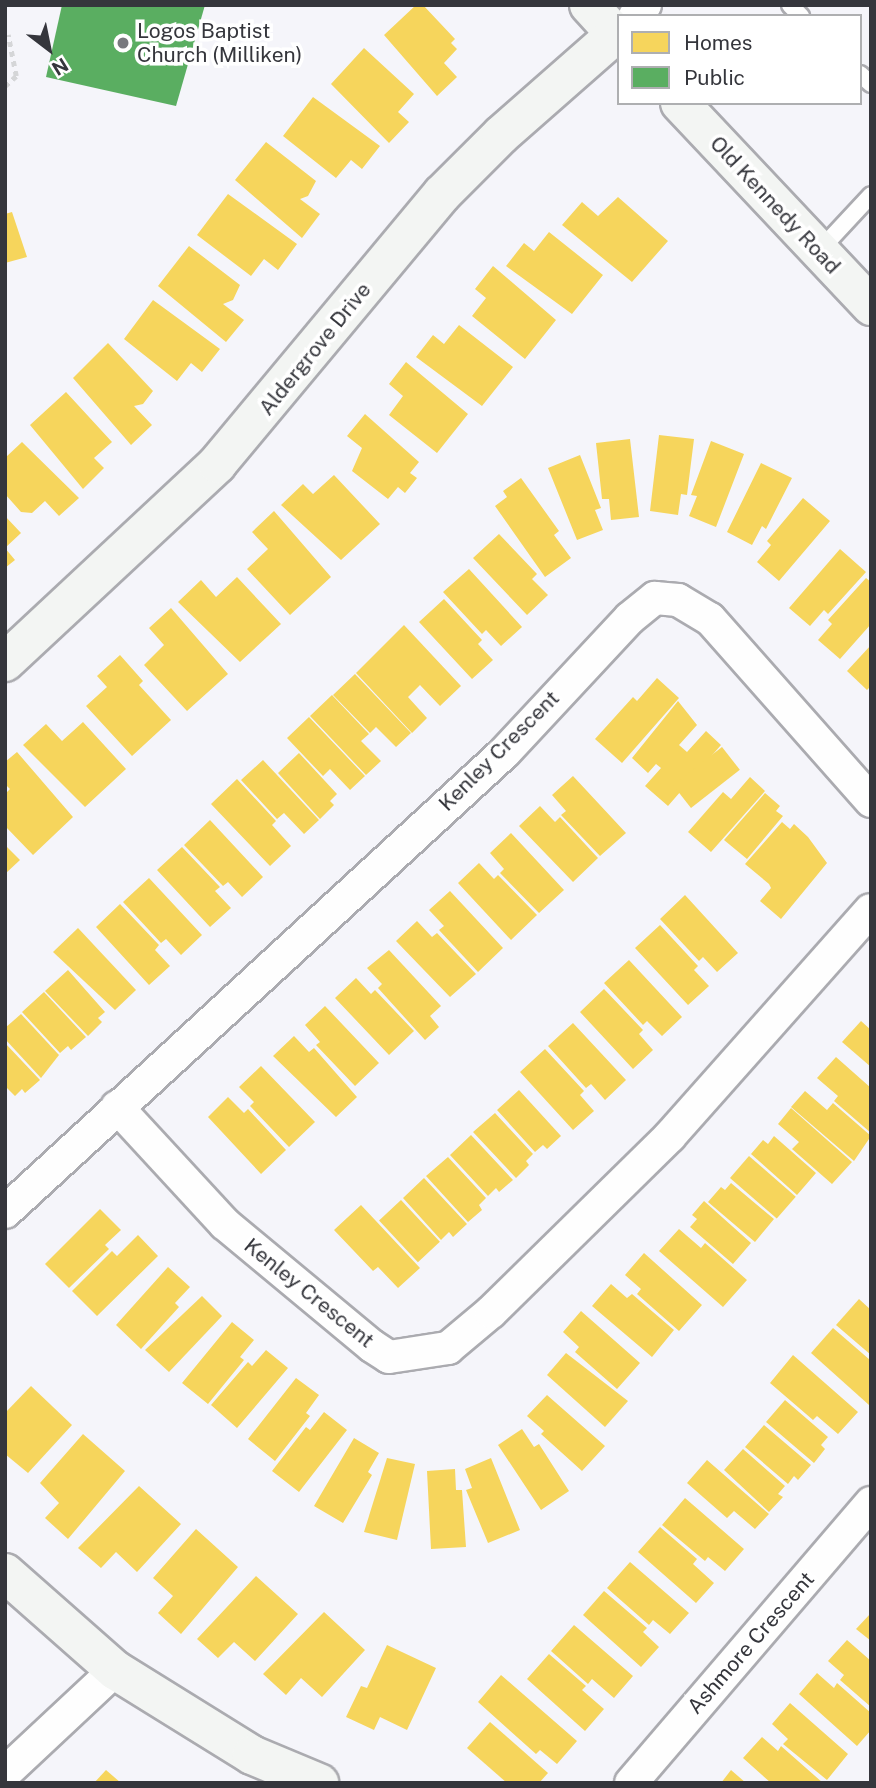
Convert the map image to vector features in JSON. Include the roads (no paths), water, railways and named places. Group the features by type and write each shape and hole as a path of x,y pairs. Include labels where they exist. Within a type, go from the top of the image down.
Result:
{"street":[{"path":"589,5 617,26"},
{"name":"Aldergrove Drive","path":"5,662 217,464 442,194 500,135 617,34"},
{"name":"Old Kennedy Road","path":"682,105 871,306"},
{"name":"Kenley Crescent","path":"5,1212 505,752 630,618 655,598 678,600 710,619 871,801"},
{"name":"Kenley Crescent","path":"117,1107 225,1224 372,1346 389,1357 449,1348 492,1312 670,1136 871,910"},
{"name":"Ashmore Crescent","path":"631,1783 871,1503"},
{"path":"5,1573 115,1670 252,1755 319,1783"},
{"path":"5,1773 115,1670"}],"lane":[{"path":"819,251 871,195"}],"place":[{"name":"Logos Baptist Church (Milliken)","path":"123,43"}]}
